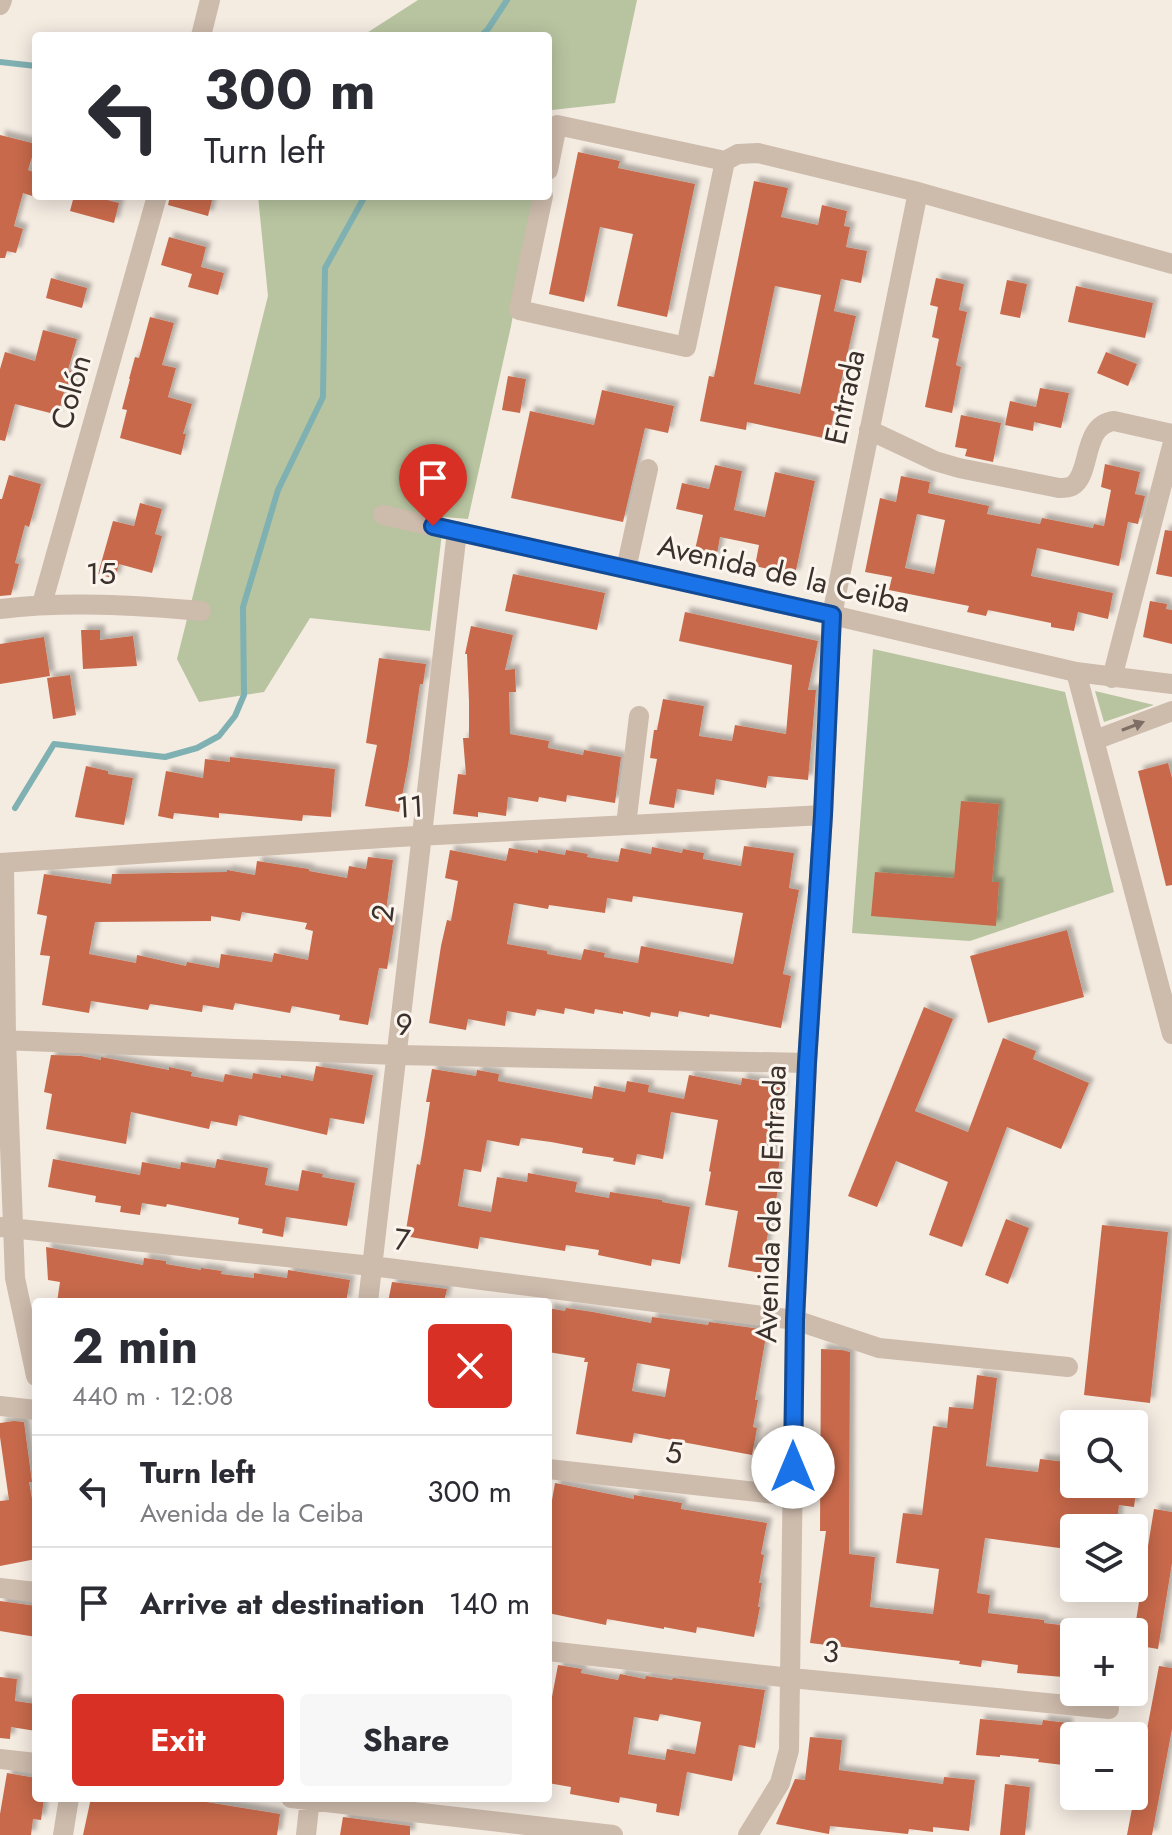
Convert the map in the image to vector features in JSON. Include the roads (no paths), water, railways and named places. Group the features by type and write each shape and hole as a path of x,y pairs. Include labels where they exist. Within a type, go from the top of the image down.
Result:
{"street":[{"path":"202,32 210,0"},
{"path":"552,150 557,125 725,161 738,154 758,153 918,192 1172,264"},
{"path":"542,200 519,310 686,347 725,161"},
{"name":"Entrada","path":"832,615 918,192"},
{"name":"Colón","path":"42,604 156,200"},
{"path":"869,430 947,465 1059,488 1073,486 1079,479 1097,431 1108,422 1172,434"},
{"path":"1112,678 1172,446"},
{"path":"626,569 648,469"},
{"name":"Avenida de la Ceiba","path":"383,515 1076,672 1172,684"},
{"name":"2","path":"368,1298 457,531"},
{"name":"15","path":"0,609 42,604 130,604 201,611"},
{"name":"Avenida de la Entrada","path":"748,1835 780,1783 789,1750 795,1320 832,615"},
{"path":"1076,672 1172,1034"},
{"path":"1095,740 1172,711"},
{"path":"626,825 639,716"},
{"name":"11","path":"2,863 823,815"},
{"path":"2,863 6,1227 32,1357"},
{"name":"9","path":"3,1040 397,1055 807,1063"},
{"name":"7","path":"6,1227 372,1266 795,1320 879,1348 1068,1367"},
{"path":"0,1406 32,1410"},
{"name":"5","path":"552,1469 793,1496"},
{"path":"0,1588 32,1592"},
{"name":"3","path":"552,1651 1109,1709"},
{"path":"0,1759 32,1763"},
{"path":"63,1835 68,1802"},
{"path":"303,1802 306,1835"},
{"path":"329,1802 613,1835"}],"waterway":[{"path":"485,32 507,0"},
{"path":"0,62 32,66"},
{"path":"15,808 54,744 165,757 197,748 219,736 235,716 244,695 243,607 278,490 323,397 325,268 363,200"}]}
